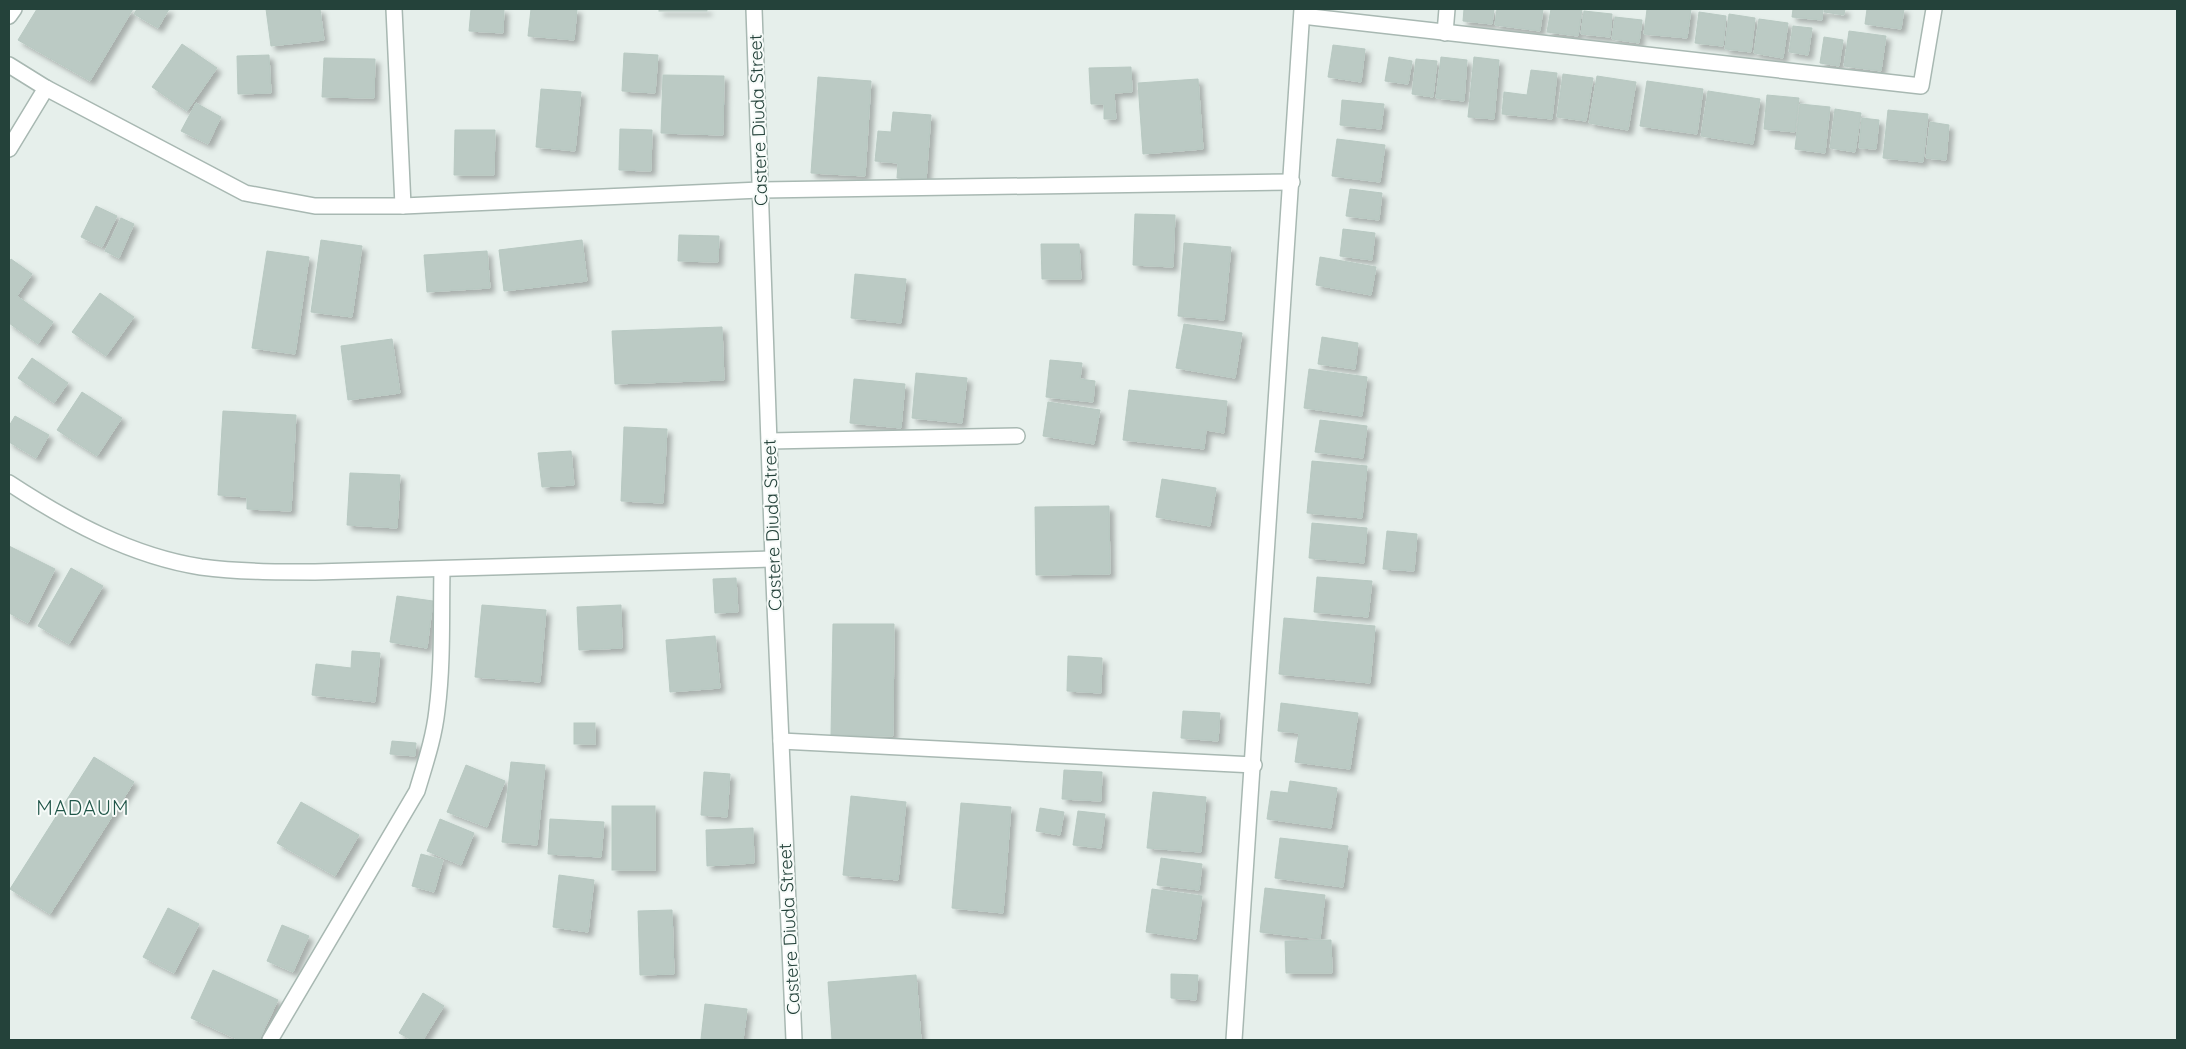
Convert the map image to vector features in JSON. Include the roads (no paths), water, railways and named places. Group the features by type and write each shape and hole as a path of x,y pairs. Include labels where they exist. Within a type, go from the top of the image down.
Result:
{"street":[{"path":"9,16 14,9"},
{"path":"394,9 403,206"},
{"name":"Castere Diuda Street","path":"754,9 773,559 794,1040"},
{"path":"1445,33 1447,9"},
{"path":"1234,1040 1254,765 1302,13 1445,33 1921,86 1934,9"},
{"path":"9,64 46,88 246,193 316,206 403,206 760,190 1292,182"},
{"path":"9,149 46,88"},
{"path":"769,441 1016,436"},
{"path":"9,483 52,511 96,533 147,553 200,567 263,572 442,569 773,559"},
{"path":"270,1040 417,791 428,754 437,711 441,662 442,569"},
{"path":"781,741 1254,765"}],"district":[{"name":"MADAUM","path":"83,807"}]}
